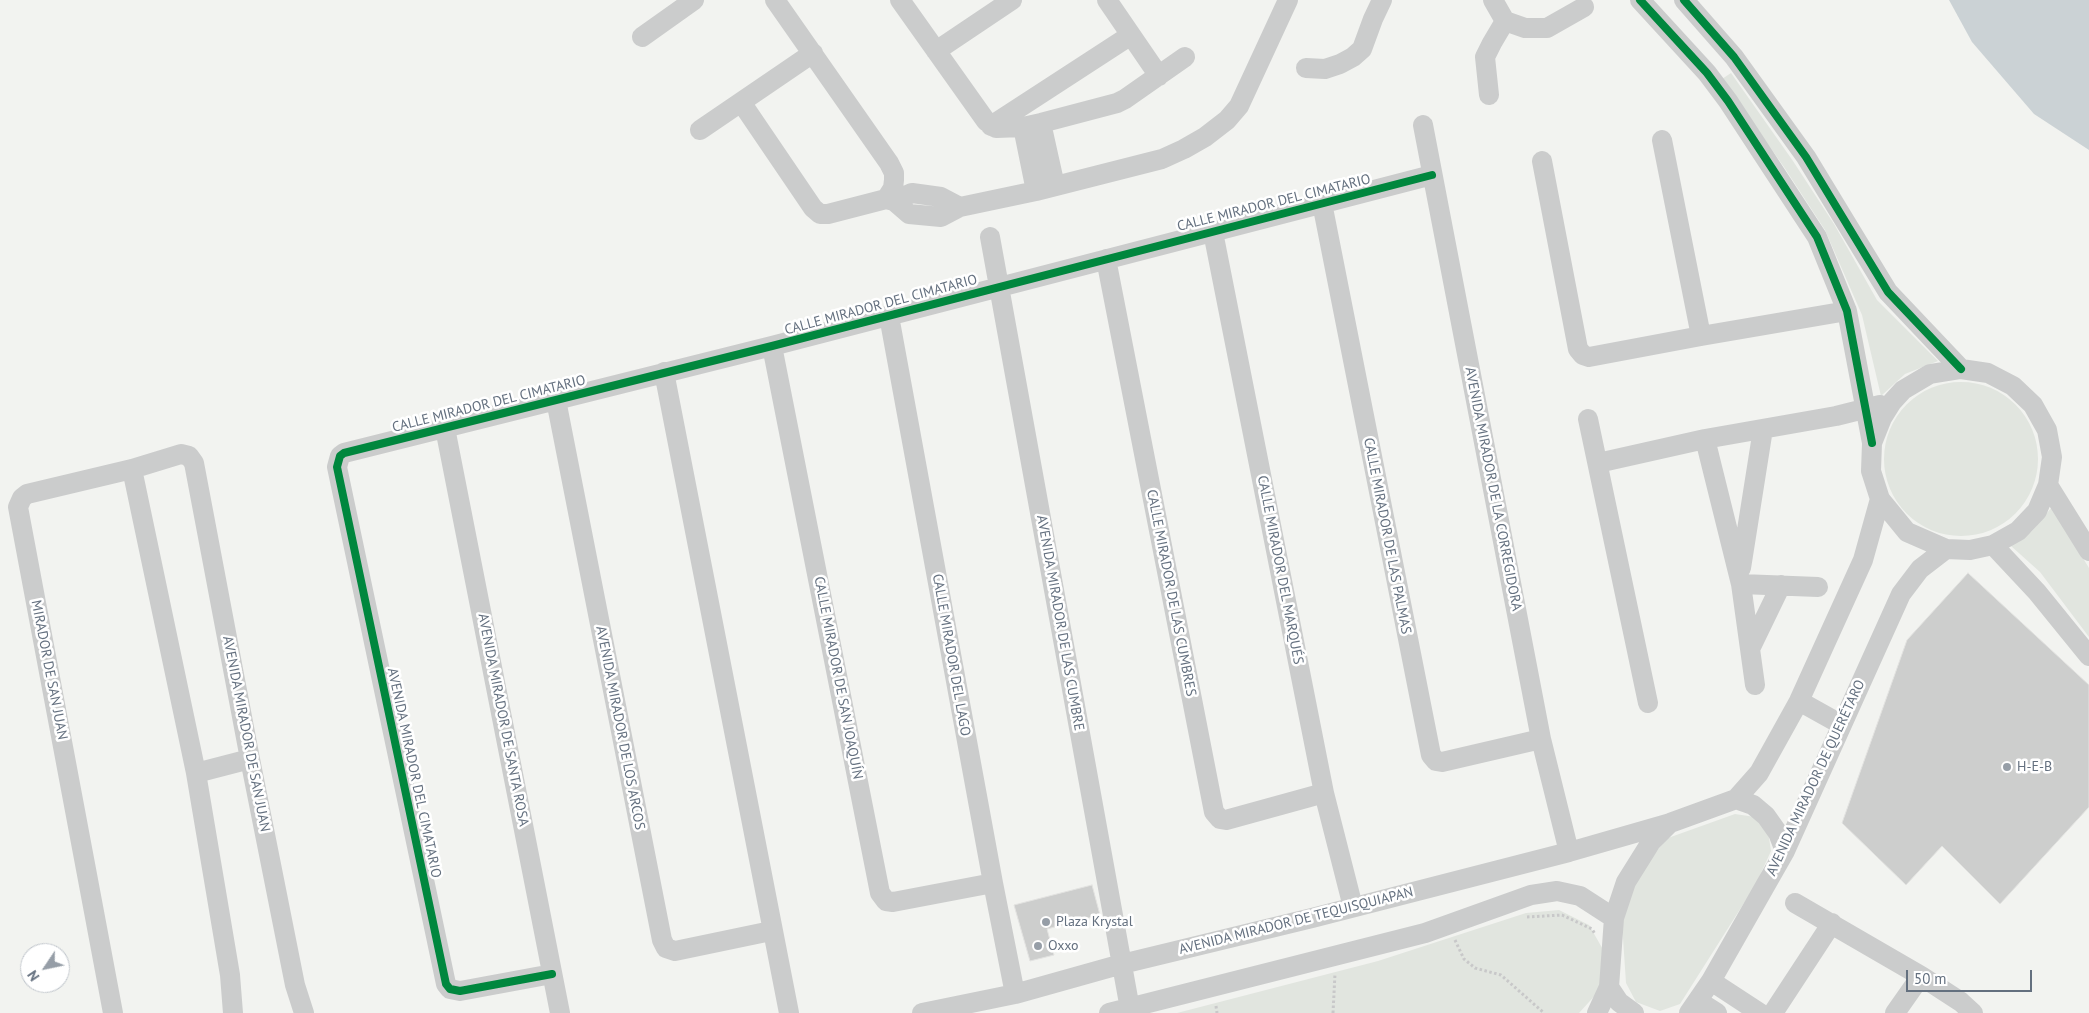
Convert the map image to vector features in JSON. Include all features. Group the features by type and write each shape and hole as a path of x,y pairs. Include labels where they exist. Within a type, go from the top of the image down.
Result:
{"street":[{"path":"642,36 694,0"},
{"path":"775,0 894,173 890,200"},
{"path":"900,0 991,126 996,128 1032,125 1117,103 1185,57"},
{"path":"936,51 1012,0"},
{"path":"1107,0 1159,76"},
{"path":"741,102 813,208 820,214 828,214 890,200 912,193 941,197 960,207 1036,191 1162,159 1205,137 1239,106 1288,0"},
{"path":"1306,68 1324,68 1340,64 1353,57 1362,49 1382,0"},
{"path":"1493,0 1505,21 1525,28 1547,28 1584,7"},
{"path":"1640,0 1707,73 1774,170 1816,237 1847,312 1872,443 1871,471 1880,499 1907,532 1946,549 1970,550 1993,545 2018,531 2037,511 2048,485 2052,457 2047,430 2033,405 2013,386 1988,373 1961,369 1930,374 1903,390 1892,402 1882,418 1872,443"},
{"path":"1684,0 1734,57 1806,157 1888,292 1961,369"},
{"path":"1489,95 1485,58 1505,21"},
{"path":"991,126 1131,35"},
{"path":"700,130 812,53"},
{"path":"1707,73 1734,57"},
{"path":"1032,125 1055,186"},
{"path":"1032,125 1036,191"},
{"name":"AVENIDA MIRADOR DE LA CORREGIDORA","path":"1423,125 1541,739 1569,852"},
{"path":"1662,140 1701,336"},
{"path":"1542,161 1578,349 1583,355 1588,357 1847,312"},
{"name":"CALLE MIRADOR DEL CIMATARIO","path":"338,459 344,453 772,346 1432,175"},
{"name":"CALLE MIRADOR DE LAS PALMAS","path":"1322,204 1431,756 1436,761 1442,762 1541,739"},
{"name":"CALLE MIRADOR DEL MARQUÉS","path":"1213,232 1324,793 1353,907"},
{"name":"AVENIDA MIRADOR DE LAS CUMBRE","path":"990,237 1122,964 1127,1011"},
{"name":"CALLE MIRADOR DE LAS CUMBRES","path":"1106,259 1214,812 1220,819 1226,820 1324,793"},
{"name":"CALLE MIRADOR DEL LAGO","path":"889,316 993,883 1016,994"},
{"name":"CALLE MIRADOR DE SAN JOAQUÍN","path":"772,346 880,893 886,901 893,902 993,883"},
{"path":"664,372 789,1013"},
{"name":"AVENIDA MIRADOR DE LOS ARCOS","path":"556,400 662,940 666,948 675,951 772,930"},
{"path":"1598,463 1705,439 1892,402"},
{"path":"1588,419 1648,703"},
{"name":"AVENIDA MIRADOR DE SANTA ROSA","path":"445,428 560,1013"},
{"path":"1740,580 1763,429"},
{"path":"1705,439 1740,580 1755,685"},
{"name":"MIRADOR DE SAN JUAN","path":"114,1013 18,507 22,498 27,494 132,469 181,454 189,456"},
{"name":"AVENIDA MIRADOR DE SAN JUAN","path":"189,456 194,462 295,986 304,1013"},
{"name":"AVENIDA MIRADOR DEL CIMATARIO","path":"338,459 337,467 446,984 450,989 460,992 552,974"},
{"path":"132,469 196,773 230,975 233,1013"},
{"path":"2048,485 2089,551"},
{"path":"1597,1013 1609,986 1614,918 1626,882 1651,842 1670,823 1736,799 1759,773 1798,701 1863,560 1880,499"},
{"path":"1993,545 2037,592 2089,656"},
{"name":"AVENIDA MIRADOR DE QUERÉTARO","path":"1693,1007 1785,851 1901,594 1920,569 1946,549"},
{"path":"1740,580 1781,585 1818,586"},
{"path":"1751,647 1781,585"},
{"path":"1798,701 1842,725"},
{"path":"196,773 250,759"},
{"path":"1736,799 1753,806 1766,816 1778,833 1785,851"},
{"name":"AVENIDA MIRADOR DE TEQUISQUIAPAN","path":"922,1013 1016,994 1122,964 1569,852 1670,823"},
{"path":"1110,1013 1127,1011 1426,933 1531,895 1557,891 1580,896 1614,918"},
{"path":"1794,903 1832,923 1921,976 1961,1002 1973,1013"},
{"path":"1773,1013 1832,923"},
{"path":"1895,1013 1921,976"},
{"path":"1710,981 1760,1013"},
{"path":"1609,986 1619,1002 1634,1013"},
{"path":"1693,1007 1717,1013"}],"path":[{"path":"1524,917 1562,915 1592,929 1596,936"},
{"path":"1448,942 1464,936"},
{"path":"1455,939 1464,960 1475,968 1501,975 1544,1013"},
{"path":"1326,976 1344,972"},
{"path":"1333,1013 1335,974"},
{"path":"1209,1008 1225,1004"},
{"path":"1216,1006 1217,1013"}],"shaded area":[{"path":"1949,0 2089,0 2089,150 2034,114 1972,42"},
{"path":"1731,73 1793,161 1834,224 1877,300 1938,361 1905,374 1881,396 1862,315 1825,230 1784,167 1722,79"},
{"path":"1961,382 1991,387 2016,404 2033,429 2038,459 2033,489 2016,514 1991,531 1961,536 1931,531 1906,514 1889,489 1884,459 1889,429 1906,404 1931,387"},
{"path":"2052,507 2089,568 2089,637 2040,572 2011,546 2032,531"},
{"path":"1735,814 1755,817 1768,831 1771,851 1756,884 1680,1004 1660,1011 1636,1002 1626,983 1622,923 1634,877 1668,838"},
{"path":"1559,910 1589,925 1605,953 1599,991 1579,1013 1177,1013 1378,961 1526,913"}],"building":[{"path":"1968,573 2089,685 2089,807 2000,904 1942,846 1906,885 1842,823 1907,640"},
{"name":"Plaza Krystal","path":"1092,885 1100,915 1047,929 1054,955 1030,961 1014,905"}],"cycle path":[{"path":"1640,0 1707,73 1728,101 1817,237 1847,311 1872,443"},
{"path":"1684,0 1734,57 1806,157 1888,292 1961,369"},
{"path":"552,974 460,991 450,989 446,984 337,467 340,456 344,453 772,346 1432,175"}],"place":[{"name":"H-E-B","path":"2007,767"},
{"name":"Plaza Krystal","path":"1046,922"},
{"name":"Oxxo","path":"1038,946"}]}
